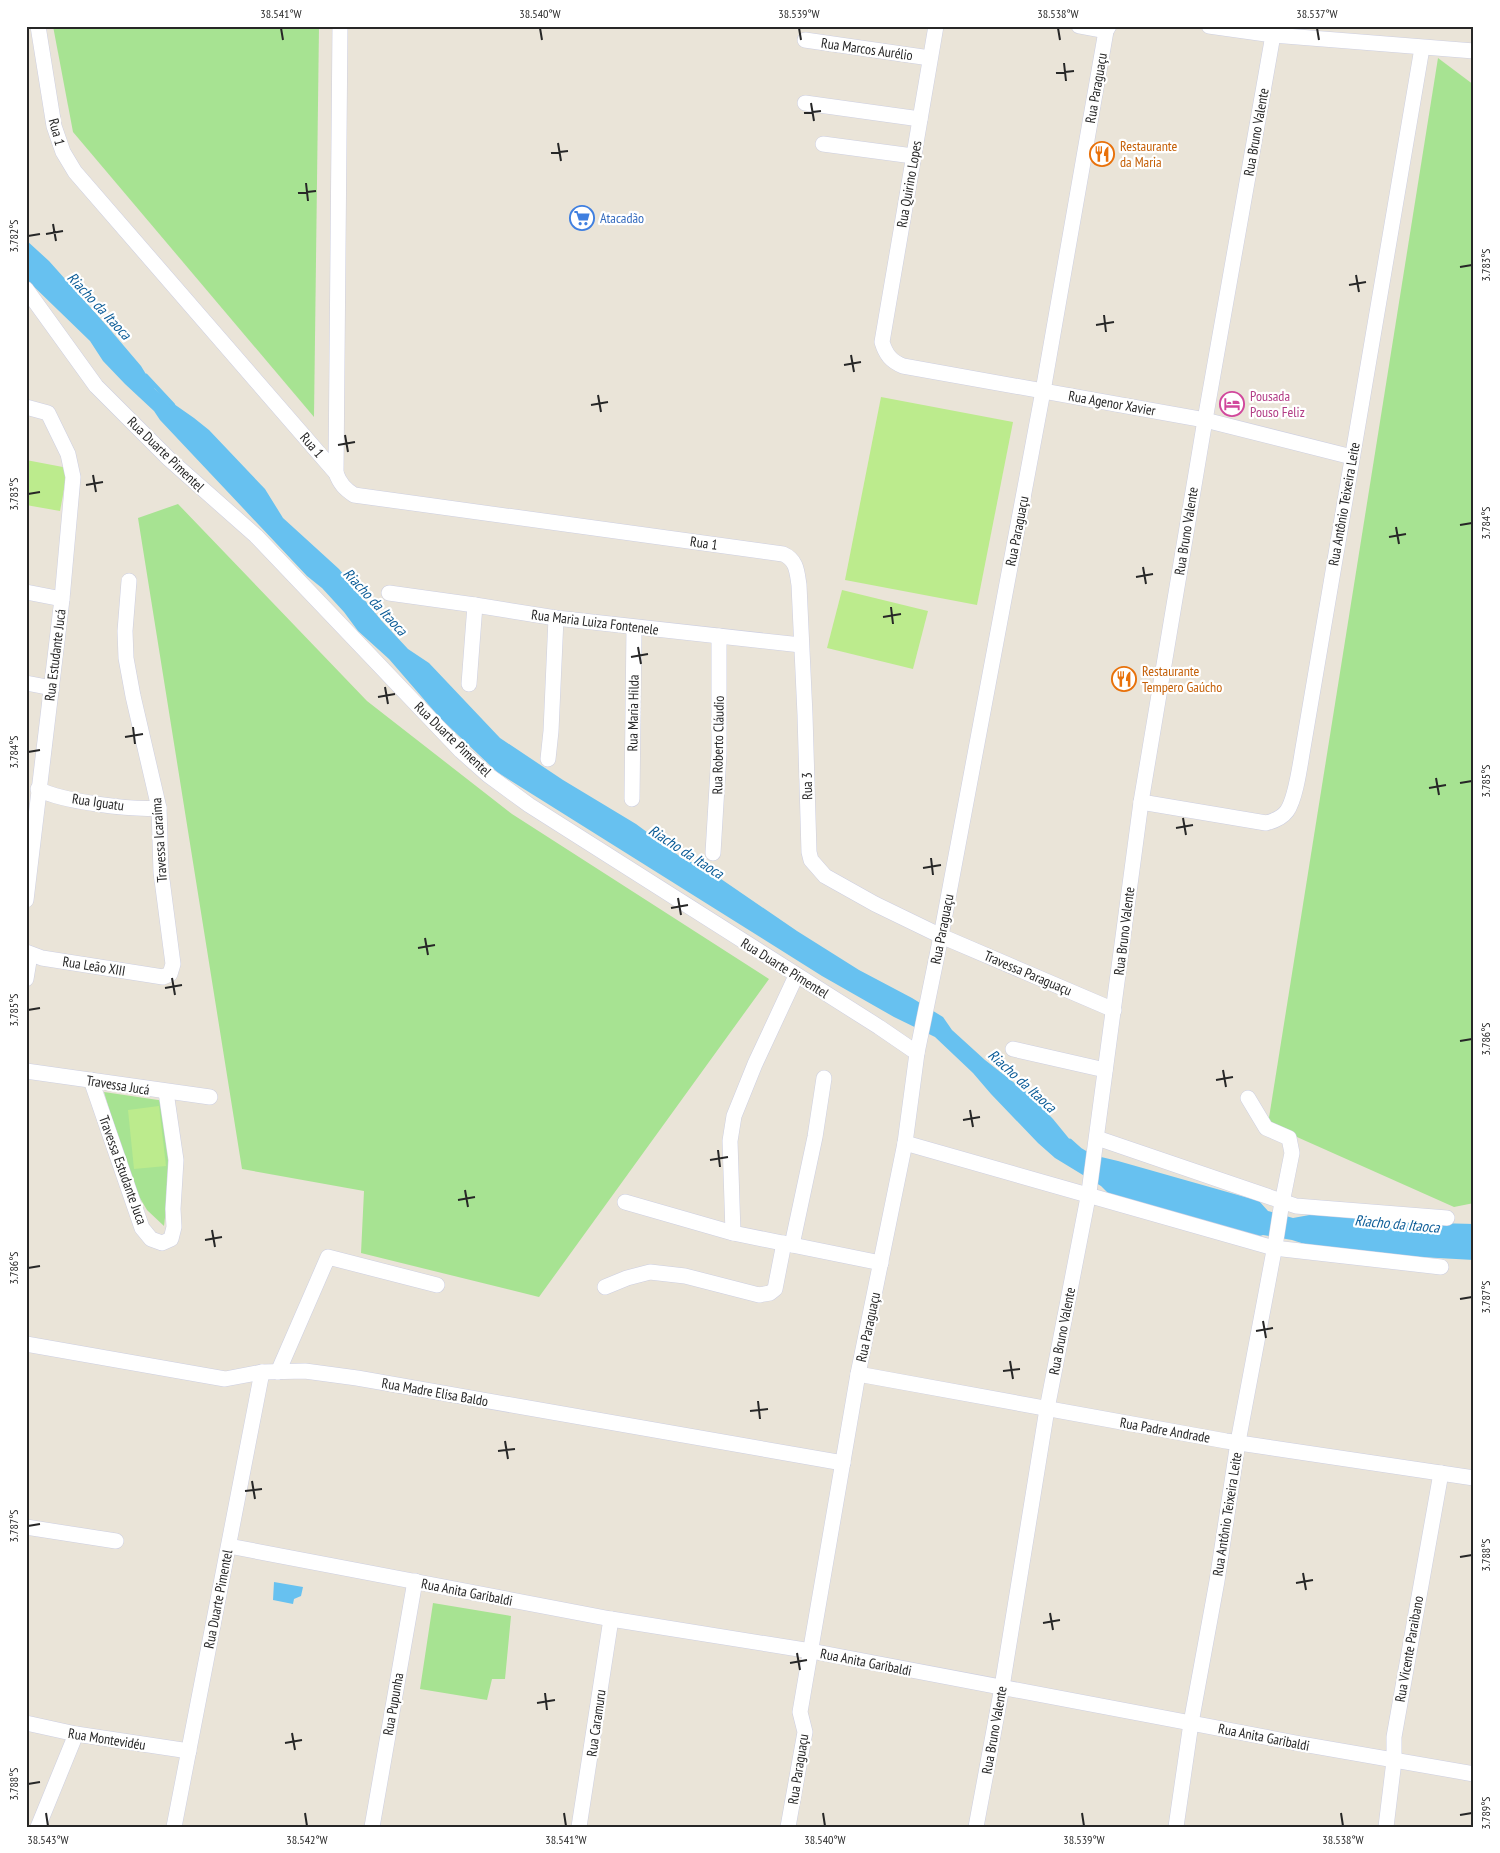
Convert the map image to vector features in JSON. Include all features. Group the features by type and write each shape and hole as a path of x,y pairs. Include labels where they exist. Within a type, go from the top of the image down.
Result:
{"street":[{"name":"Rua 1","path":"38,26 54,126 63,152 75,172 336,473 339,482 354,495 783,554 794,561"},
{"path":"336,473 340,26"},
{"name":"Rua Quirino Lopes","path":"882,342 936,26"},
{"path":"1079,26 1108,28"},
{"path":"1209,26 1273,34 1331,33 1422,48 1474,51"},
{"name":"Rua Paraguaçu","path":"788,1827 805,1732 800,1712 858,1374 905,1142 918,1048 941,936 1043,391 1108,28"},
{"name":"Rua Bruno Valente","path":"976,1827 1002,1687 1047,1409 1089,1193 1141,802 1205,420 1273,34"},
{"name":"Rua Marcos Aurélio","path":"804,40 930,58"},
{"name":"Rua Antônio Teixeira Leite","path":"1141,802 1266,823 1279,819 1287,811 1303,748 1422,48"},
{"path":"806,103 920,119"},
{"path":"823,144 913,156"},
{"name":"Rua Duarte Pimentel","path":"26,289 96,386 169,459 256,536 461,751 488,775 530,805 796,976 918,1048"},
{"name":"Rua Agenor Xavier","path":"882,342 888,357 903,366 1205,420 1352,457"},
{"name":"Rua Estudante Jucá","path":"26,407 48,413 68,454 73,477 52,688 35,781 26,900"},
{"name":"Rua 3","path":"794,561 799,585 809,852 811,860 825,876 941,936"},
{"name":"Travessa Icaraíma","path":"129,581 125,630 126,658 132,696 159,808 161,872 173,964 170,974 163,977"},
{"path":"26,592 62,599"},
{"name":"Rua Maria Luiza Fontenele","path":"389,593 634,628 801,645"},
{"path":"469,684 475,605"},
{"path":"548,759 556,618"},
{"name":"Rua Maria Hilda","path":"632,798 634,628"},
{"name":"Rua Roberto Cláudio","path":"713,853 719,753 719,636"},
{"path":"26,683 52,688"},
{"name":"Rua Iguatu","path":"35,781 58,797 146,809 159,808"},
{"name":"Travessa Paraguaçu","path":"941,936 1114,1010"},
{"name":"Rua Leão XIII","path":"26,952 42,958 163,977"},
{"path":"26,957 29,961 26,979"},
{"path":"732,1233 730,1141 734,1116 755,1064 796,976"},
{"path":"1014,1049 1105,1070"},
{"name":"Travessa Jucá","path":"26,1071 210,1097"},
{"path":"605,1287 650,1272 685,1276 760,1295 770,1294 776,1289 815,1137 824,1078"},
{"name":"Travessa Estudante Juca","path":"91,1080 142,1228 151,1239 162,1244 171,1239 174,1227 172,1209 176,1168 166,1092"},
{"name":"Rua Antônio Teixeira Leite","path":"1176,1827 1191,1723 1217,1580 1238,1442 1292,1153 1289,1138 1266,1128 1248,1098"},
{"path":"1096,1141 1281,1205 1447,1218"},
{"path":"905,1142 1275,1244 1441,1267"},
{"path":"625,1202 732,1233 881,1263"},
{"path":"278,1372 328,1257 437,1285"},
{"name":"Rua Madre Elisa Baldo","path":"26,1344 225,1379 262,1372 305,1371 357,1378 843,1463"},
{"name":"Rua Duarte Pimentel","path":"174,1827 262,1372"},
{"name":"Rua Padre Andrade","path":"858,1374 1238,1442 1474,1478"},
{"name":"Rua Vicente Paraibano","path":"1386,1827 1394,1761 1394,1737 1441,1473"},
{"path":"26,1527 116,1541"},
{"name":"Rua Anita Garibaldi","path":"229,1546 611,1619 811,1651 1394,1761 1474,1774"},
{"name":"Rua Pupunha","path":"372,1827 415,1582"},
{"name":"Rua Caramuru","path":"579,1827 611,1619"},
{"name":"Rua Montevidéu","path":"26,1723 76,1734 189,1751"},
{"path":"38,1827 76,1734"}],"green space":[{"path":"53,26 319,26 314,417 73,132"},
{"path":"1438,58 1474,85 1474,1203 1454,1207 1268,1124"},
{"path":"881,397 1013,422 977,605 845,580"},
{"path":"26,460 68,468 60,511 26,505"},
{"path":"178,504 367,701 512,814 769,979 539,1297 361,1253 364,1191 242,1169 138,518"},
{"path":"842,590 928,611 913,669 827,648"},
{"path":"104,1092 165,1101 171,1167 164,1226 147,1210 130,1181"},
{"path":"159,1106 166,1166 134,1169 128,1110"},
{"path":"433,1603 511,1616 505,1679 492,1679 487,1700 420,1689"}],"water":[{"path":"26,240 49,261 107,326 141,366 155,389 209,430 265,489 283,518 339,569 381,620 408,649 429,663 500,738 563,780 636,824 682,858 705,868 797,931 859,970 943,1017 952,1030 985,1060 1030,1095 1080,1152 1259,1201 1268,1211 1293,1218 1315,1214 1399,1222 1474,1224 1474,1260 1330,1252 1292,1240 1263,1235 1251,1239 1109,1194 1101,1186 1055,1158 1038,1143 973,1073 935,1037 894,1017 822,976 497,772 440,718 389,659 358,631 322,588 307,576 160,420 154,411 103,361 90,341 26,279"},
{"path":"274,1582 303,1587 301,1596 294,1599 293,1604 273,1600"}],"waterway":[{"name":"Riacho da Itaoca","path":"146,376 173,405"},
{"name":"Riacho da Itaoca","path":"1070,1141 1090,1156"}],"place":[{"name":"Restaurante da Maria","path":"1102,154"},
{"name":"Atacadão","path":"582,218"},
{"name":"Pousada Pouso Feliz","path":"1232,404"},
{"name":"Restaurante Tempero Gaúcho","path":"1124,679"}]}
